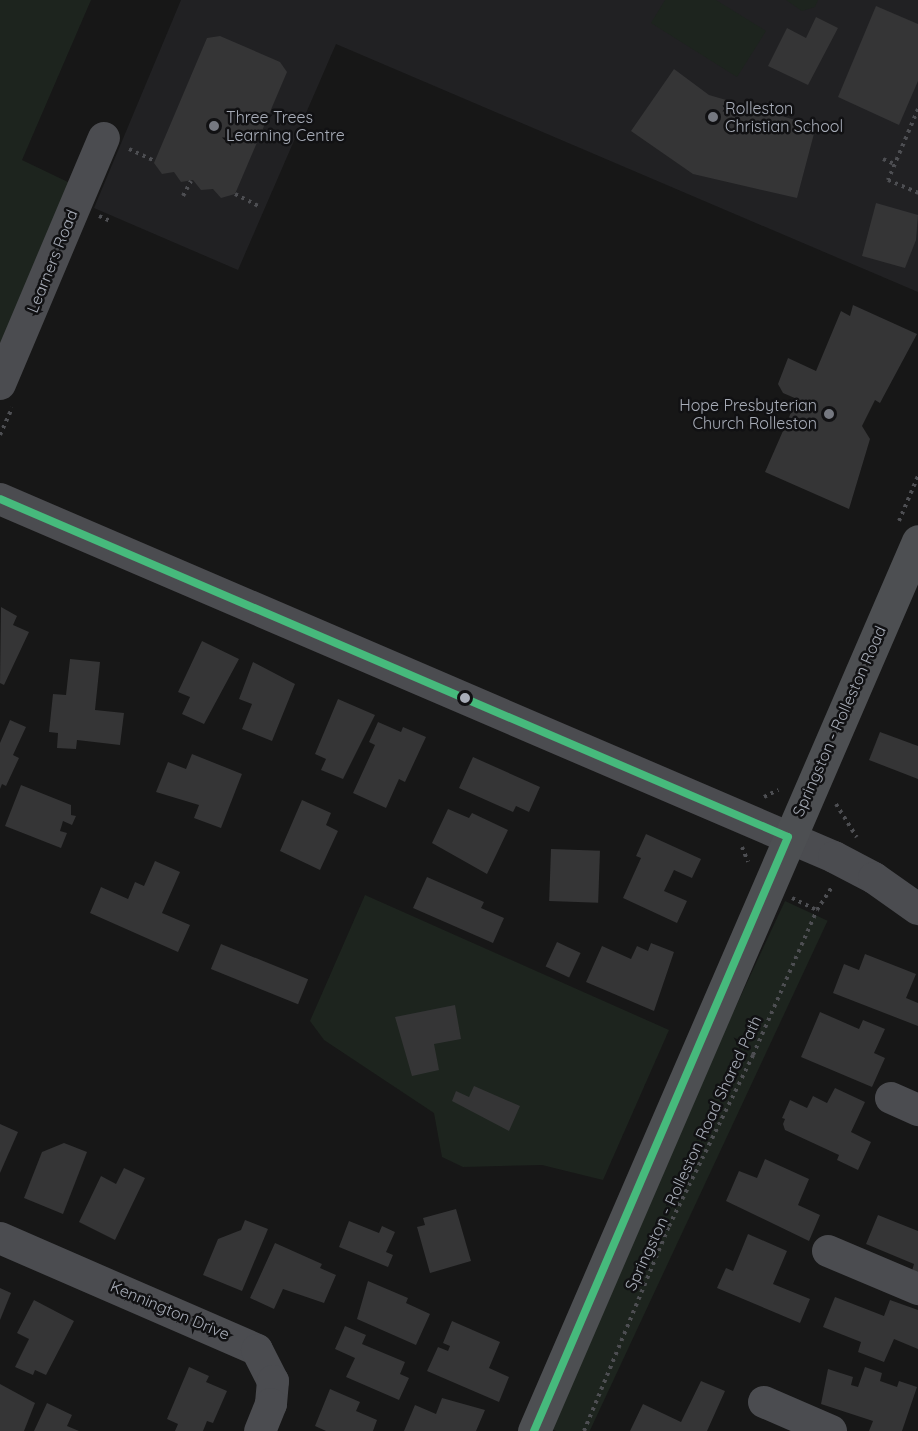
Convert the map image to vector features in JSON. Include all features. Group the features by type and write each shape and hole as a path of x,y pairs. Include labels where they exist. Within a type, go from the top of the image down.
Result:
{"main road":[{"name":"Springston - Rolleston Road","path":"534,1431 788,837 918,541"}],"street":[{"name":"Learners Road","path":"0,384 115,143"},
{"path":"0,499 853,866 918,909"},
{"name":"Kennington Drive","path":"0,1238 257,1350 273,1381 271,1404 260,1431"},
{"path":"828,1251 918,1289"},
{"path":"764,1402 831,1431"}],"path":[{"path":"918,109 888,180 918,193"},
{"path":"115,143 155,160"},
{"path":"883,159 894,164"},
{"path":"183,196 191,181"},
{"path":"235,194 261,207"},
{"path":"834,797 840,813 858,836"},
{"name":"Springston - Rolleston Road Shared Path","path":"584,1431 669,1226 753,1055 817,910 831,888"},
{"path":"785,896 817,910"}],"shaded area":[{"path":"0,0 91,0 22,160 72,184 0,352"},
{"name":"Rolleston Christian School","path":"181,0 918,0 918,292 336,44 238,270 94,208"},
{"path":"665,0 716,0 766,31 737,77 651,23"},
{"path":"786,0 818,0 815,7 802,11"},
{"path":"365,895 669,1030 603,1180 542,1165 463,1167 442,1157 434,1113 324,1040 310,1021"},
{"path":"785,901 828,921 590,1431 556,1431 541,1424"}],"building":[{"path":"876,6 918,24 918,81 899,125 838,97"},
{"path":"816,17 838,28 808,85 768,66 787,28 806,38"},
{"path":"220,36 280,62 287,72 235,194 221,198 213,189 201,190 193,180 181,182 174,172 162,174 154,163 207,38"},
{"path":"674,69 709,95 816,126 797,198 693,174 631,131"},
{"path":"876,203 918,215 916,240 905,268 862,256"},
{"name":"Hope Presbyterian Church Rolleston","path":"853,305 917,334 880,403 875,400 862,426 870,439 849,509 765,472 797,399 783,393 778,384 788,358 816,371 841,311 850,316"},
{"path":"1,607 17,616 13,625 29,632 4,685 0,683"},
{"path":"202,641 239,659 204,724 182,714 190,697 178,692"},
{"path":"70,659 100,662 95,710 124,713 120,745 77,740 76,749 57,748 58,733 49,732 53,694 66,695"},
{"path":"253,662 295,684 272,741 242,729 252,704 239,699"},
{"path":"338,699 375,715 343,779 321,770 326,759 315,754"},
{"path":"10,720 26,727 13,755 19,758 6,786 2,784 0,789 0,743"},
{"path":"378,722 401,732 403,727 426,737 405,782 399,779 386,808 353,793 375,745 369,742"},
{"path":"880,732 918,746 918,779 869,760"},
{"path":"192,754 242,774 221,828 194,818 199,805 156,792 168,762 186,769"},
{"path":"473,757 540,787 529,812 516,806 513,812 459,788"},
{"path":"21,785 71,805 71,815 76,816 72,825 63,821 60,831 67,833 61,848 5,826"},
{"path":"302,800 331,813 326,825 338,831 320,870 280,851"},
{"path":"448,809 469,818 472,813 508,830 487,874 432,843"},
{"path":"646,834 701,859 692,878 674,870 664,891 687,901 677,923 623,898 641,858 636,856"},
{"path":"551,849 600,851 598,903 549,901"},
{"path":"155,861 180,872 162,913 190,925 178,952 90,913 101,887 128,899 135,882 144,886"},
{"path":"427,877 484,902 481,908 504,918 493,943 413,908"},
{"path":"557,942 581,953 569,977 546,966"},
{"path":"651,943 674,952 654,1011 586,982 602,946 631,959 637,946 648,951"},
{"path":"221,944 308,979 298,1004 211,969"},
{"path":"865,954 916,974 906,998 918,1003 918,1026 833,993 844,964 859,970"},
{"path":"455,1005 461,1039 434,1044 439,1070 412,1076 395,1017"},
{"path":"820,1012 859,1029 863,1020 885,1029 874,1053 885,1058 872,1087 801,1057"},
{"path":"474,1086 520,1106 509,1131 452,1101 456,1091 469,1097"},
{"path":"835,1088 865,1102 851,1132 871,1142 858,1170 837,1160 839,1155 785,1130 783,1124 785,1119 782,1118 790,1100 807,1108 813,1096 827,1103"},
{"path":"0,1124 18,1132 0,1173"},
{"path":"64,1143 87,1152 63,1214 24,1198 42,1152"},
{"path":"765,1159 809,1179 798,1205 820,1215 809,1241 726,1201 739,1171 757,1178"},
{"path":"124,1168 145,1178 115,1240 79,1222 101,1176 116,1184"},
{"path":"456,1209 471,1261 430,1273 417,1227 425,1225 423,1218"},
{"path":"878,1215 918,1231 918,1274 912,1271 914,1264 866,1244"},
{"path":"245,1220 268,1229 242,1291 203,1275 218,1239 241,1230"},
{"path":"349,1221 379,1233 382,1226 395,1232 386,1252 393,1255 388,1267 339,1247"},
{"path":"748,1234 787,1251 773,1284 810,1299 800,1323 717,1288 726,1268 733,1271"},
{"path":"275,1243 322,1264 320,1268 336,1275 324,1303 283,1289 274,1309 250,1298"},
{"path":"368,1281 408,1298 406,1303 430,1314 416,1345 357,1319"},
{"path":"0,1288 11,1293 0,1320"},
{"path":"835,1297 884,1316 890,1300 918,1310 918,1349 894,1339 884,1362 858,1352 861,1342 823,1327"},
{"path":"34,1300 74,1321 46,1375 35,1370 33,1375 15,1367 29,1339 17,1333"},
{"path":"452,1321 500,1342 489,1368 509,1377 499,1402 427,1371 438,1347 448,1351 450,1346 443,1343"},
{"path":"345,1326 366,1335 362,1344 405,1362 400,1374 409,1378 399,1400 346,1377 355,1358 335,1349"},
{"path":"189,1367 209,1376 206,1382 227,1391 213,1423 207,1421 203,1431 175,1431 178,1424 167,1419"},
{"path":"865,1367 882,1373 880,1381 897,1387 899,1381 917,1387 902,1431 869,1431 873,1421 821,1404 828,1369 853,1377 851,1385 858,1387"},
{"path":"701,1381 725,1391 707,1431 630,1431 643,1404 681,1422"},
{"path":"0,1384 35,1403 24,1431 0,1431"},
{"path":"330,1389 360,1402 356,1411 377,1420 373,1431 326,1431 315,1426"},
{"path":"442,1398 485,1410 476,1431 404,1431 415,1405 436,1414"},
{"path":"47,1403 72,1415 67,1426 79,1431 34,1431"}],"transit line":[{"path":"0,499 788,837 534,1431"}],"place":[{"name":"Rolleston Christian School","path":"713,117"},
{"name":"Three Trees Learning Centre","path":"214,126"},
{"name":"Hope Presbyterian Church Rolleston","path":"829,414"}]}
